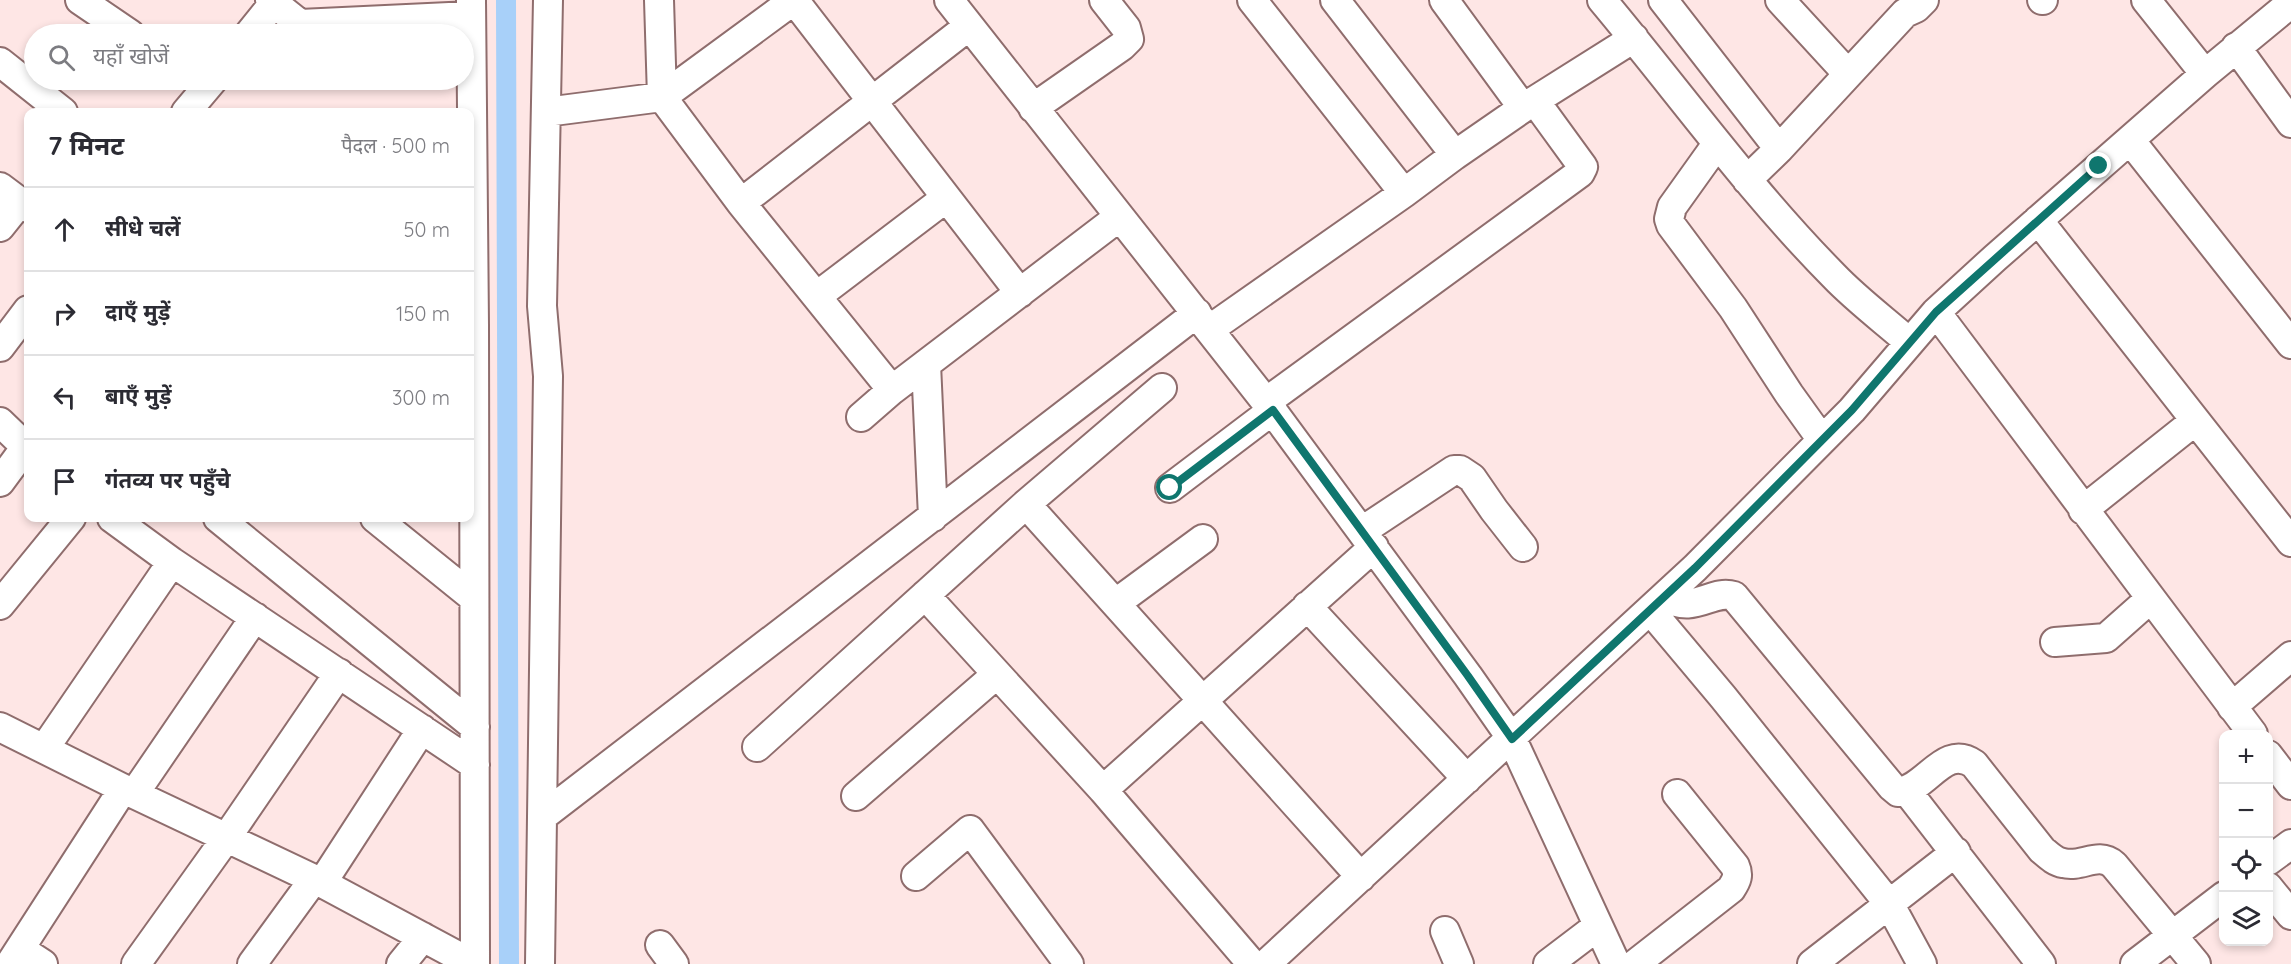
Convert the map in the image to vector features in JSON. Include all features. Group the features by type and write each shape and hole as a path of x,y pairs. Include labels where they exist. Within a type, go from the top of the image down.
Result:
{"street":[{"path":"80,0 115,24"},
{"path":"540,964 548,376 542,306 548,0"},
{"path":"659,0 662,97 741,203 892,390"},
{"path":"546,112 662,97 794,0 1020,293"},
{"path":"1033,108 1129,39 1126,28 1104,0"},
{"path":"1252,0 1404,193"},
{"path":"1335,0 1455,155"},
{"path":"1170,488 1270,406 1581,173 1583,166 1529,105 1444,0"},
{"path":"1602,0 1747,180 1838,280 1909,342"},
{"path":"1663,0 1779,149"},
{"path":"1780,0 1848,74"},
{"path":"2146,0 2205,74"},
{"path":"256,24 272,2 300,24 471,8 471,24"},
{"path":"1747,180 1848,74 1908,4"},
{"path":"1266,964 1657,604 1822,440 1893,364 1936,312 2236,47 2273,7"},
{"path":"741,203 872,101 963,10 1033,108 1270,406 1512,739 1616,964"},
{"path":"543,816 933,517 1203,321 1404,193 1529,105 1634,38"},
{"path":"2236,47 2291,123"},
{"path":"0,62 24,81"},
{"path":"35,90 58,108"},
{"path":"189,108 200,90"},
{"path":"471,90 471,108"},
{"path":"2130,140 2291,344"},
{"path":"1718,144 1672,207 1669,219 1671,225 1733,308 1822,440"},
{"path":"817,296 946,198"},
{"path":"0,227 16,199"},
{"path":"861,417 892,390 1119,217"},
{"path":"2038,220 2195,421 2285,524"},
{"path":"1936,312 2249,730"},
{"path":"0,347 24,315"},
{"path":"926,364 933,517"},
{"path":"757,747 1026,504 1162,388"},
{"path":"2083,510 2195,421"},
{"path":"0,422 24,443"},
{"path":"0,482 24,451"},
{"path":"1103,790 1307,606 1368,539 1454,470 1460,470 1472,478 1523,547"},
{"path":"1026,504 1361,877"},
{"path":"0,605 68,522"},
{"path":"117,522 172,562 475,765"},
{"path":"223,522 475,727"},
{"path":"380,522 474,598"},
{"path":"0,727 129,792 318,881 474,964 473,522"},
{"path":"1116,603 1203,539"},
{"path":"44,748 172,562"},
{"path":"1657,604 1708,600 1726,594 1734,596 1898,792 1907,791 1948,760 1965,757 1974,764 2042,850 2061,863 2070,864 2100,857 2109,861 2196,964"},
{"path":"925,595 1103,790 1252,964"},
{"path":"2055,642 2106,638 2150,599"},
{"path":"1657,604 1723,697 1890,905 1922,964"},
{"path":"1307,606 1467,779"},
{"path":"24,959 129,792 255,616"},
{"path":"2232,707 2291,656"},
{"path":"136,964 227,837 339,673"},
{"path":"856,796 997,674"},
{"path":"252,964 318,881 422,729"},
{"path":"2273,762 2291,785"},
{"path":"1907,791 2041,964"},
{"path":"1635,964 1731,889 1738,873 1736,866 1677,794"},
{"path":"916,876 970,830 1069,964"},
{"path":"2273,857 2291,844"},
{"path":"1812,964 1956,852"},
{"path":"2272,892 2291,915"},
{"path":"2134,964 2219,899"},
{"path":"1548,964 1598,926"},
{"path":"1445,931 1459,964"},
{"path":"401,964 423,937"}],"waterway":[{"path":"506,0 509,964"}],"route":[{"path":"1170,488 1273,410 1512,739 1695,568 1852,410 1936,312 2099,166"}]}
